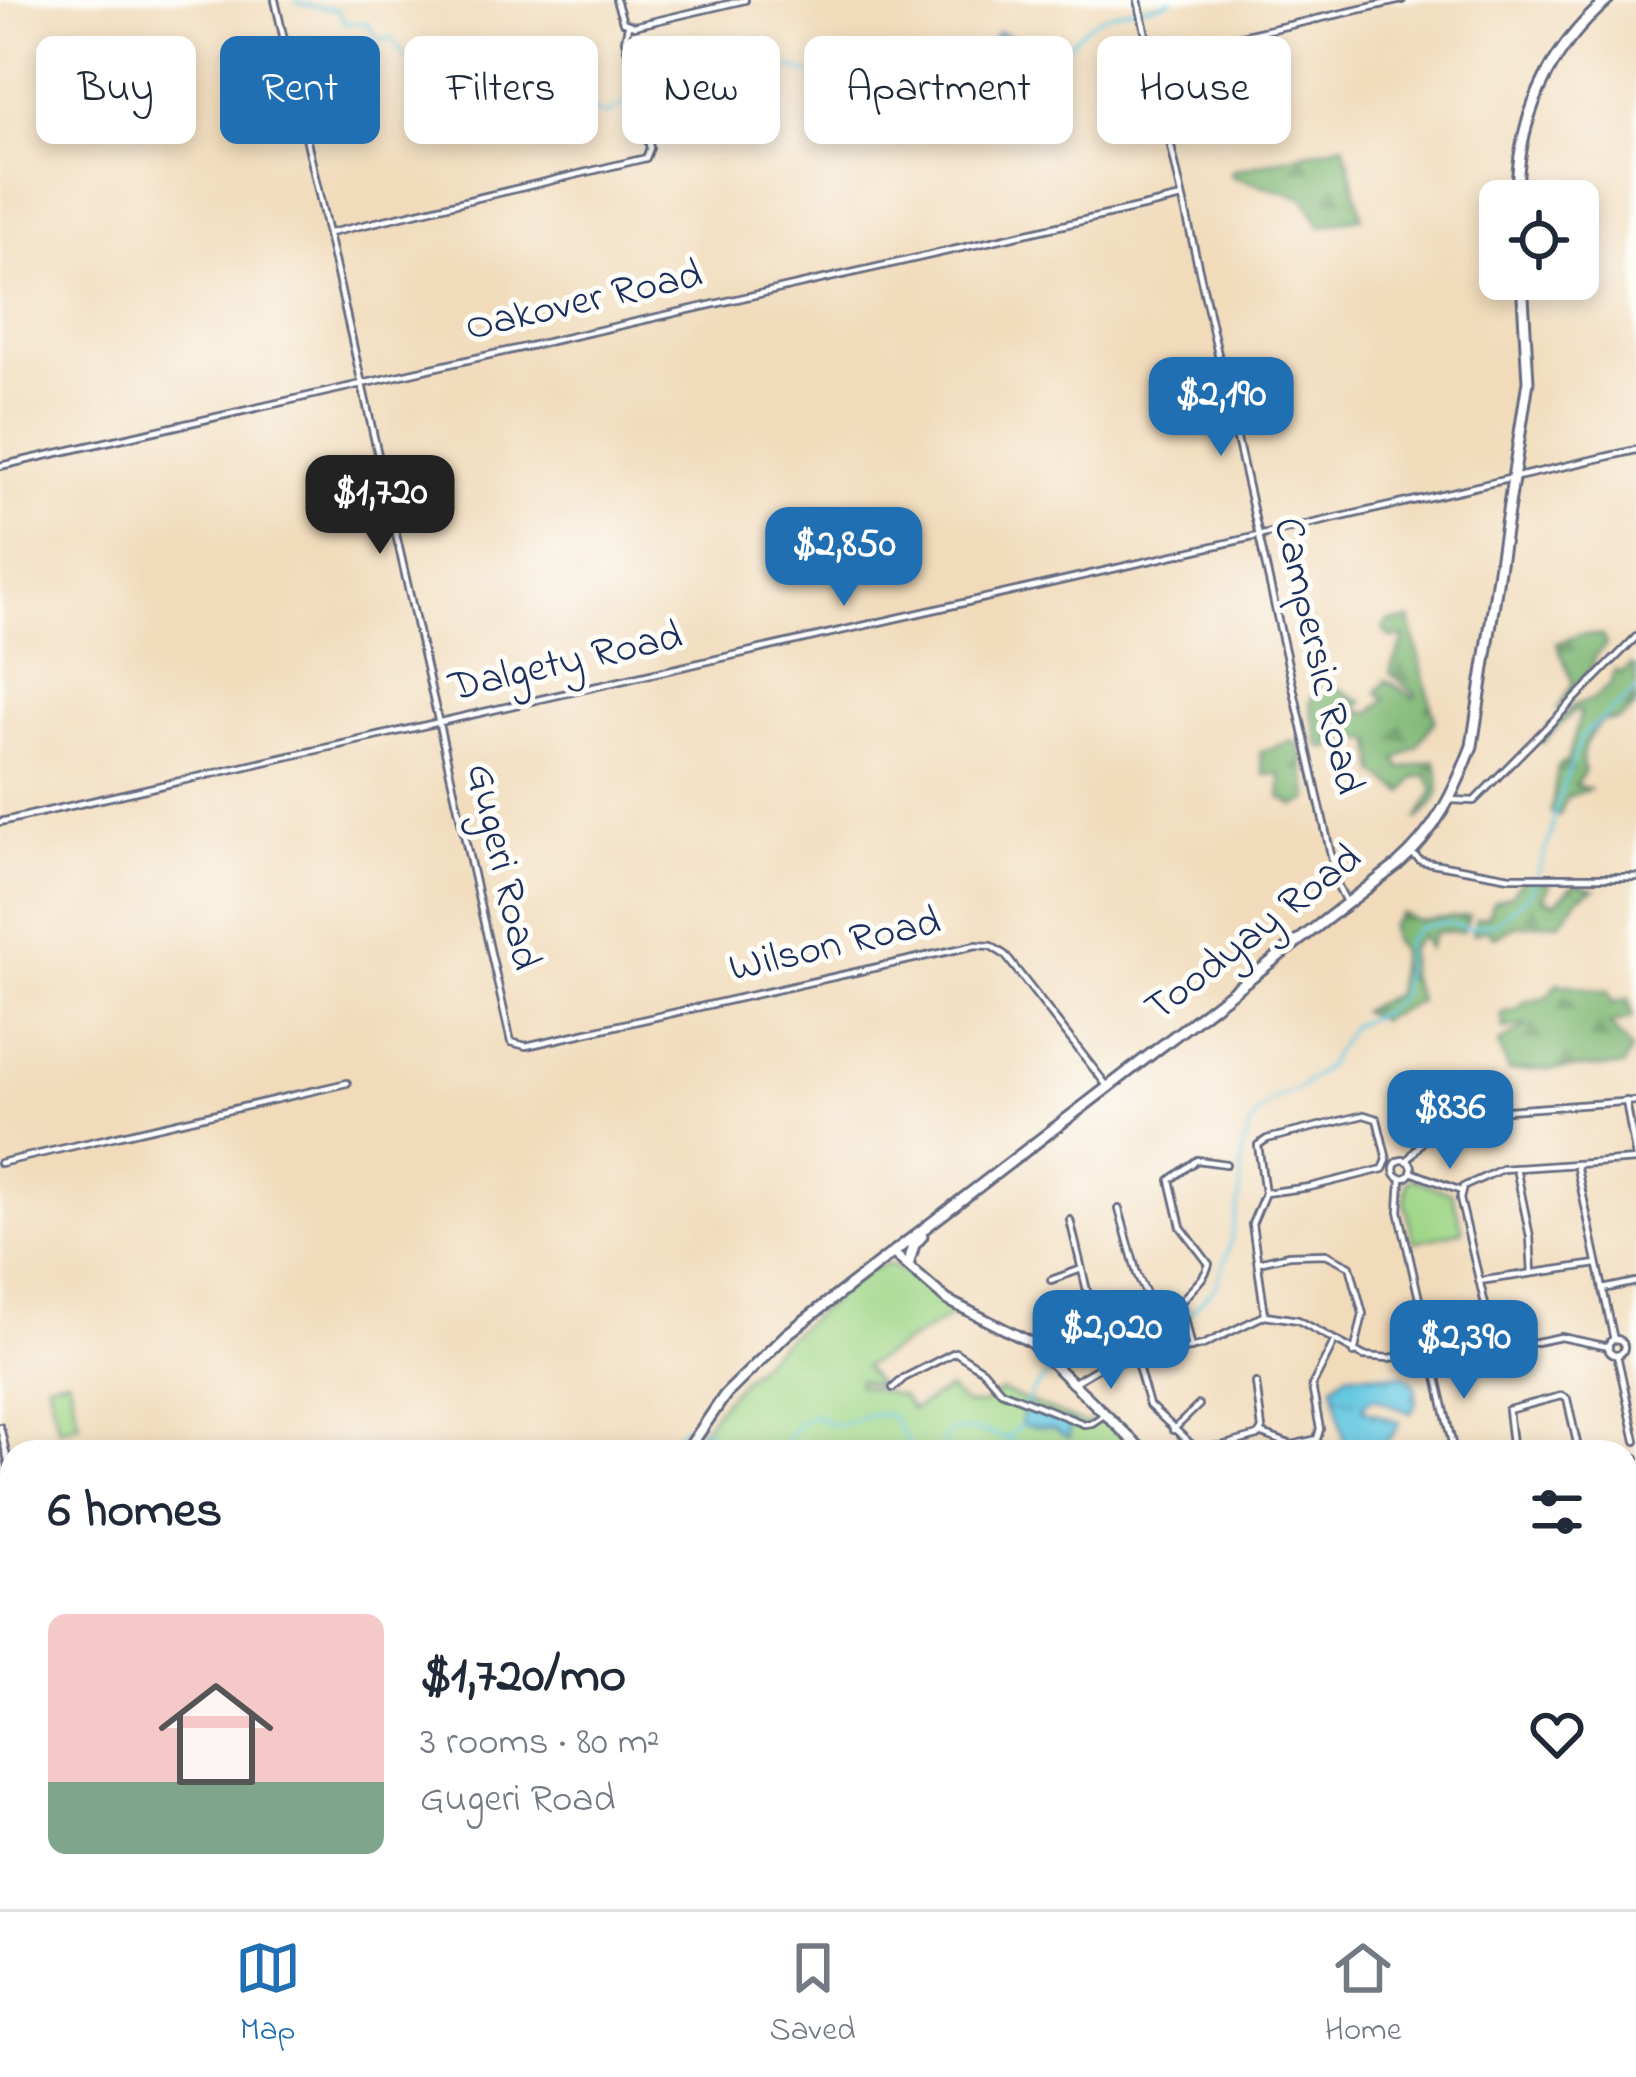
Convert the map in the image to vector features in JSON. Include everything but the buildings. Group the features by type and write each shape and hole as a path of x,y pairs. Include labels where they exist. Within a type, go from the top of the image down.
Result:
{"main road":[{"path":"1518,180 1536,94 1566,41 1607,0"},
{"name":"Toodyay Road","path":"694,1440 761,1357 1411,853 1451,800 1472,746 1514,478 1528,381 1523,300"},
{"path":"909,1265 914,1245 943,1215"},
{"path":"896,1251 947,1300 1018,1334 1132,1440"}],"street":[{"name":"Gugeri Road","path":"275,0 513,1045"},
{"path":"328,233 641,160 650,154 625,24 616,0"},
{"path":"625,24 745,0"},
{"name":"Campersic Road","path":"1138,0 1146,36"},
{"path":"1241,36 1402,0"},
{"name":"Campersic Road","path":"1170,144 1338,886 1346,902"},
{"name":"Oakover Road","path":"0,466 1182,198"},
{"name":"Dalgety Road","path":"0,822 1636,450"},
{"path":"1451,800 1474,800 1636,637"},
{"path":"1411,853 1421,861 1510,877 1636,877"},
{"name":"Wilson Road","path":"513,1045 526,1046 976,945 991,946 1005,955 1108,1088"},
{"path":"0,1163 347,1083"},
{"path":"1496,1351 1461,1191 1490,1173 1516,1168 1636,1159 1626,1101"},
{"path":"1401,1178 1395,1166 1407,1161 1429,1132 1447,1120 1483,1111 1636,1101"},
{"path":"1442,1112 1447,1120"},
{"path":"1265,1192 1310,1187 1383,1169 1387,1160 1377,1119 1364,1115 1261,1142 1257,1150 1265,1192 1252,1224 1265,1315"},
{"path":"1177,1312 1209,1264 1181,1228 1170,1180 1197,1160 1226,1164"},
{"path":"1407,1161 1411,1172 1461,1191"},
{"path":"1576,1164 1614,1340 1624,1347"},
{"path":"1516,1168 1532,1273"},
{"path":"1401,1178 1411,1172"},
{"path":"1401,1178 1400,1211 1430,1343 1440,1351 1496,1351 1561,1337 1609,1347 1617,1355 1636,1440"},
{"path":"1119,1209 1136,1274 1154,1311"},
{"path":"1070,1220 1098,1326 1118,1328 1154,1311 1177,1312 1186,1322 1191,1348"},
{"path":"1258,1262 1326,1254 1350,1266 1364,1314 1354,1353"},
{"path":"1479,1281 1597,1264"},
{"path":"1051,1280 1080,1269"},
{"path":"1603,1289 1636,1282"},
{"path":"1074,1384 1094,1368 1191,1348 1265,1315 1298,1321 1354,1353 1381,1358 1423,1353 1433,1360 1451,1440"},
{"path":"1609,1347 1614,1340"},
{"path":"1307,1440 1319,1436 1312,1386 1334,1343"},
{"path":"1423,1353 1430,1343"},
{"path":"1617,1355 1624,1347 1636,1345"},
{"path":"1433,1360 1440,1351"},
{"path":"893,1388 952,1352 980,1368 998,1389 1084,1424 1105,1413"},
{"path":"1135,1356 1146,1401 1187,1440"},
{"path":"1256,1383 1260,1433"},
{"path":"1512,1440 1508,1410 1561,1396 1567,1399 1576,1440"},
{"path":"1173,1430 1199,1405"},
{"path":"1246,1440 1260,1433 1279,1440"}],"green space":[{"path":"1344,144 1362,217 1321,226 1304,198 1231,176 1231,171"},
{"path":"1410,620 1435,720 1417,746 1396,760 1402,769 1435,760 1440,779 1435,800 1417,820 1434,790 1427,775 1414,778 1404,793 1376,773 1373,740 1347,738 1330,748 1320,747 1310,702 1319,688 1334,686 1363,702 1354,711 1372,712 1385,699 1377,692 1386,680 1415,698 1390,673 1405,637 1391,638 1383,629 1388,622"},
{"path":"1581,634 1602,636 1606,644 1556,711 1573,683 1557,643"},
{"path":"1632,665 1636,706 1619,720 1602,721 1592,732 1583,750 1584,771 1575,785 1589,789 1567,797 1559,816 1551,813 1558,766 1568,760 1581,712 1573,712 1542,743 1536,739 1574,705 1593,699 1610,685 1615,670 1621,674"},
{"path":"1293,741 1301,747 1310,799 1296,806 1281,798 1281,774 1264,775 1260,752"},
{"path":"1524,879 1551,882 1543,898 1555,903 1575,883 1595,889 1580,896 1561,922 1515,926 1494,937 1487,929 1473,934 1476,919 1488,916 1493,902 1511,895"},
{"path":"1401,913 1419,921 1470,915 1463,931 1435,932 1428,949 1421,936 1409,949 1409,975 1419,1001 1380,1020 1361,1011 1395,994 1400,950 1390,926"},
{"path":"1558,983 1608,992 1612,1004 1629,998 1633,1017 1610,1025 1631,1050 1623,1066 1508,1071 1498,1044 1528,1025 1503,1029 1502,1013 1548,997"},
{"path":"1407,1181 1452,1193 1463,1231 1414,1242 1405,1202"},
{"path":"892,1266 957,1309 864,1367 879,1386 859,1380 858,1385 901,1396 912,1410 948,1389 965,1404 982,1405 1001,1391 1084,1424 1104,1415 1132,1440 695,1440 725,1399 770,1352 871,1269"},
{"path":"68,1378 79,1424 59,1429 47,1382"}],"water":[{"path":"1347,1373 1406,1375 1415,1384 1416,1403 1411,1413 1375,1398 1363,1404 1365,1411 1400,1422 1387,1440 1344,1440 1333,1385"},
{"path":"1024,1406 1071,1423 1069,1438 1052,1429 1021,1426"}],"waterway":[{"path":"296,0 338,10 344,23 367,23 378,40 392,38 403,55 440,81 456,83 480,96 498,101 525,97 606,115 650,93 714,110 730,94 744,94 764,70 785,66 837,84 888,64 912,68 959,89 1008,82 1047,69 1101,18 1172,0"},
{"path":"1026,1406 1032,1392 1070,1355 1091,1355 1155,1337 1194,1309 1217,1284 1230,1245 1242,1151 1253,1120 1271,1101 1299,1089 1326,1066 1352,1025 1382,1013 1401,995 1406,941 1418,928 1445,923 1469,928 1497,922 1531,893 1582,736 1636,690"},
{"path":"787,1440 799,1423 815,1415 845,1424 881,1414 893,1417 906,1440"},
{"path":"670,1440 682,1428 696,1424 712,1440"},
{"path":"1005,1439 1021,1426"},
{"path":"945,1440 947,1434 967,1430 1006,1440"}]}
